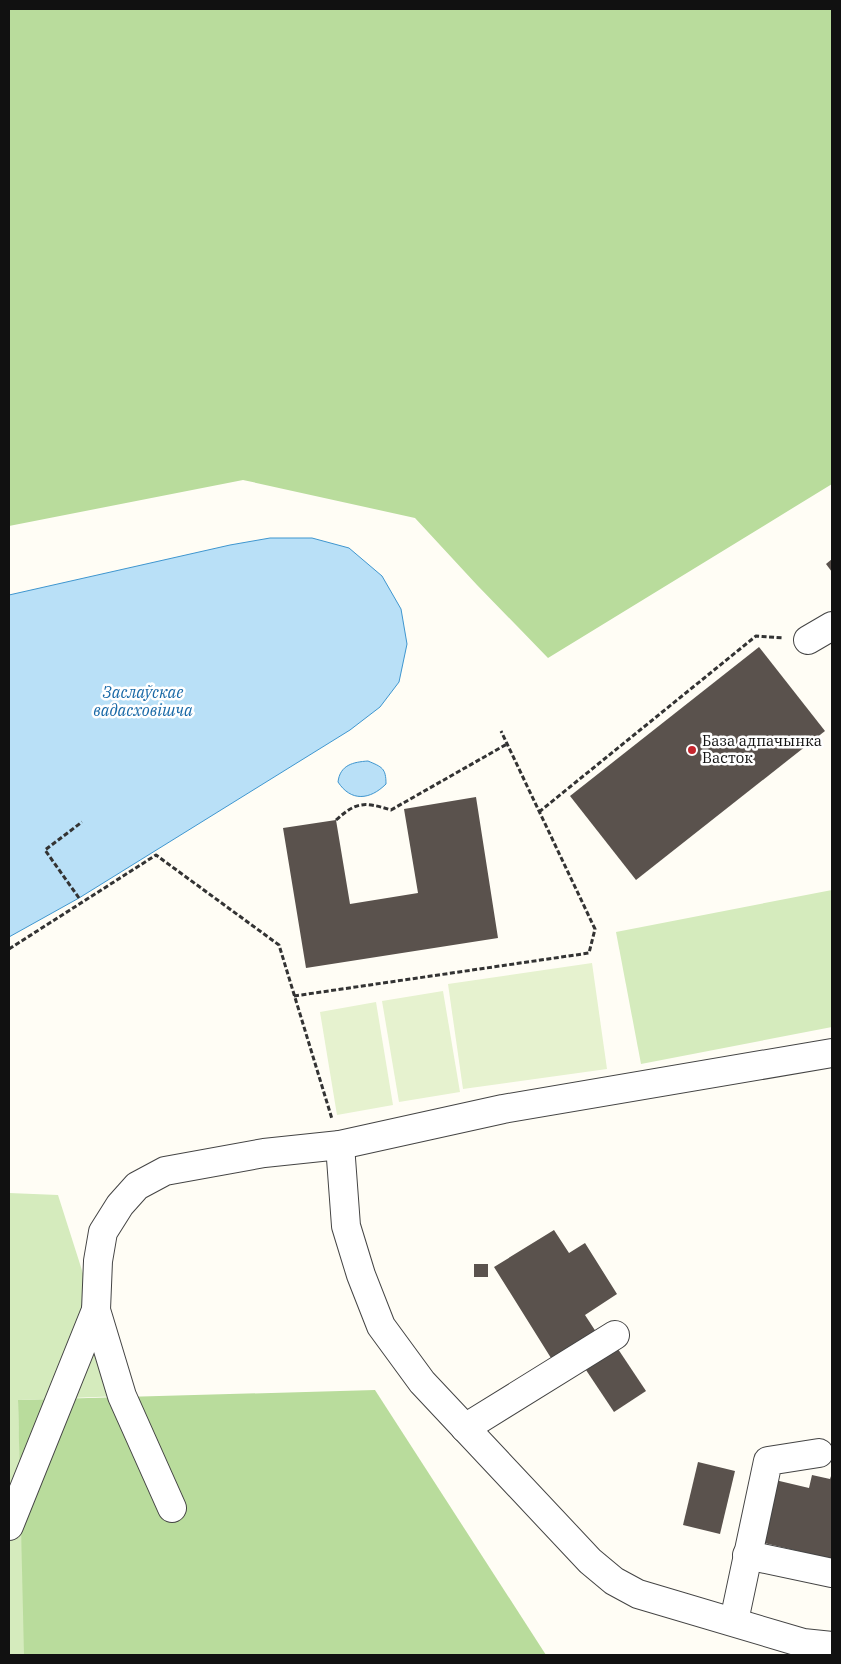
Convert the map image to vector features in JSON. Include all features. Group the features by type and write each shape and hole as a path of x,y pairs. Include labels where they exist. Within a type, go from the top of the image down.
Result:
{"lane":[{"path":"808,640 832,626"},
{"path":"172,1508 122,1396 96,1310 98,1261 103,1232 120,1205 137,1186 165,1171 264,1152 340,1146 503,1109 832,1053"},
{"path":"340,1146 346,1226 361,1276 381,1326 422,1382 590,1562 614,1581 638,1594 803,1642 832,1646"},
{"path":"9,1526 96,1310"},
{"path":"465,1428 615,1335"},
{"path":"734,1621 768,1461 819,1452"},
{"path":"748,1555 832,1573"}],"path":[{"path":"539,812 756,636 808,640"},
{"path":"294,996 588,953 595,929 501,731"},
{"path":"336,820 350,808 372,804 392,810 508,744"},
{"path":"78,898 45,850 82,822"},
{"path":"9,949 156,855 279,945 340,1146"}],"green space":[{"path":"9,9 832,9 832,484 548,658 415,518 243,480 9,526"},
{"path":"832,890 832,1027 641,1064 616,932"},
{"path":"592,963 607,1069 463,1089 448,984"},
{"path":"443,991 460,1092 399,1102 382,1001"},
{"path":"376,1002 393,1105 337,1115 320,1012"},
{"path":"9,1193 58,1195 122,1396 18,1400 25,1655 9,1655"},
{"path":"375,1390 546,1655 24,1655 18,1400"}],"water":[{"name":"Заслаўскае вадасховішча","path":"270,538 312,538 349,548 382,576 401,609 407,644 399,682 380,707 350,730 79,898 9,937 9,595 230,545"},
{"path":"368,761 384,771 386,784 367,796 355,796 338,782 339,776 344,768 357,762"}],"building":[{"path":"832,559 832,572 826,564"},
{"path":"759,647 825,731 636,880 570,796"},
{"path":"476,797 498,938 306,968 283,828 336,820 350,904 418,893 404,809"},
{"path":"554,1230 569,1253 585,1243 617,1294 585,1315 600,1338 556,1366 494,1267"},
{"path":"474,1264 488,1264 488,1277 474,1277"},
{"path":"618,1349 646,1391 614,1412 586,1370"},
{"path":"698,1462 735,1471 720,1534 683,1525"},
{"path":"832,1473 832,1559 756,1541 771,1479 809,1488 812,1475 830,1479"}],"place":[{"name":"База адпачынка Васток","path":"692,750"}]}
